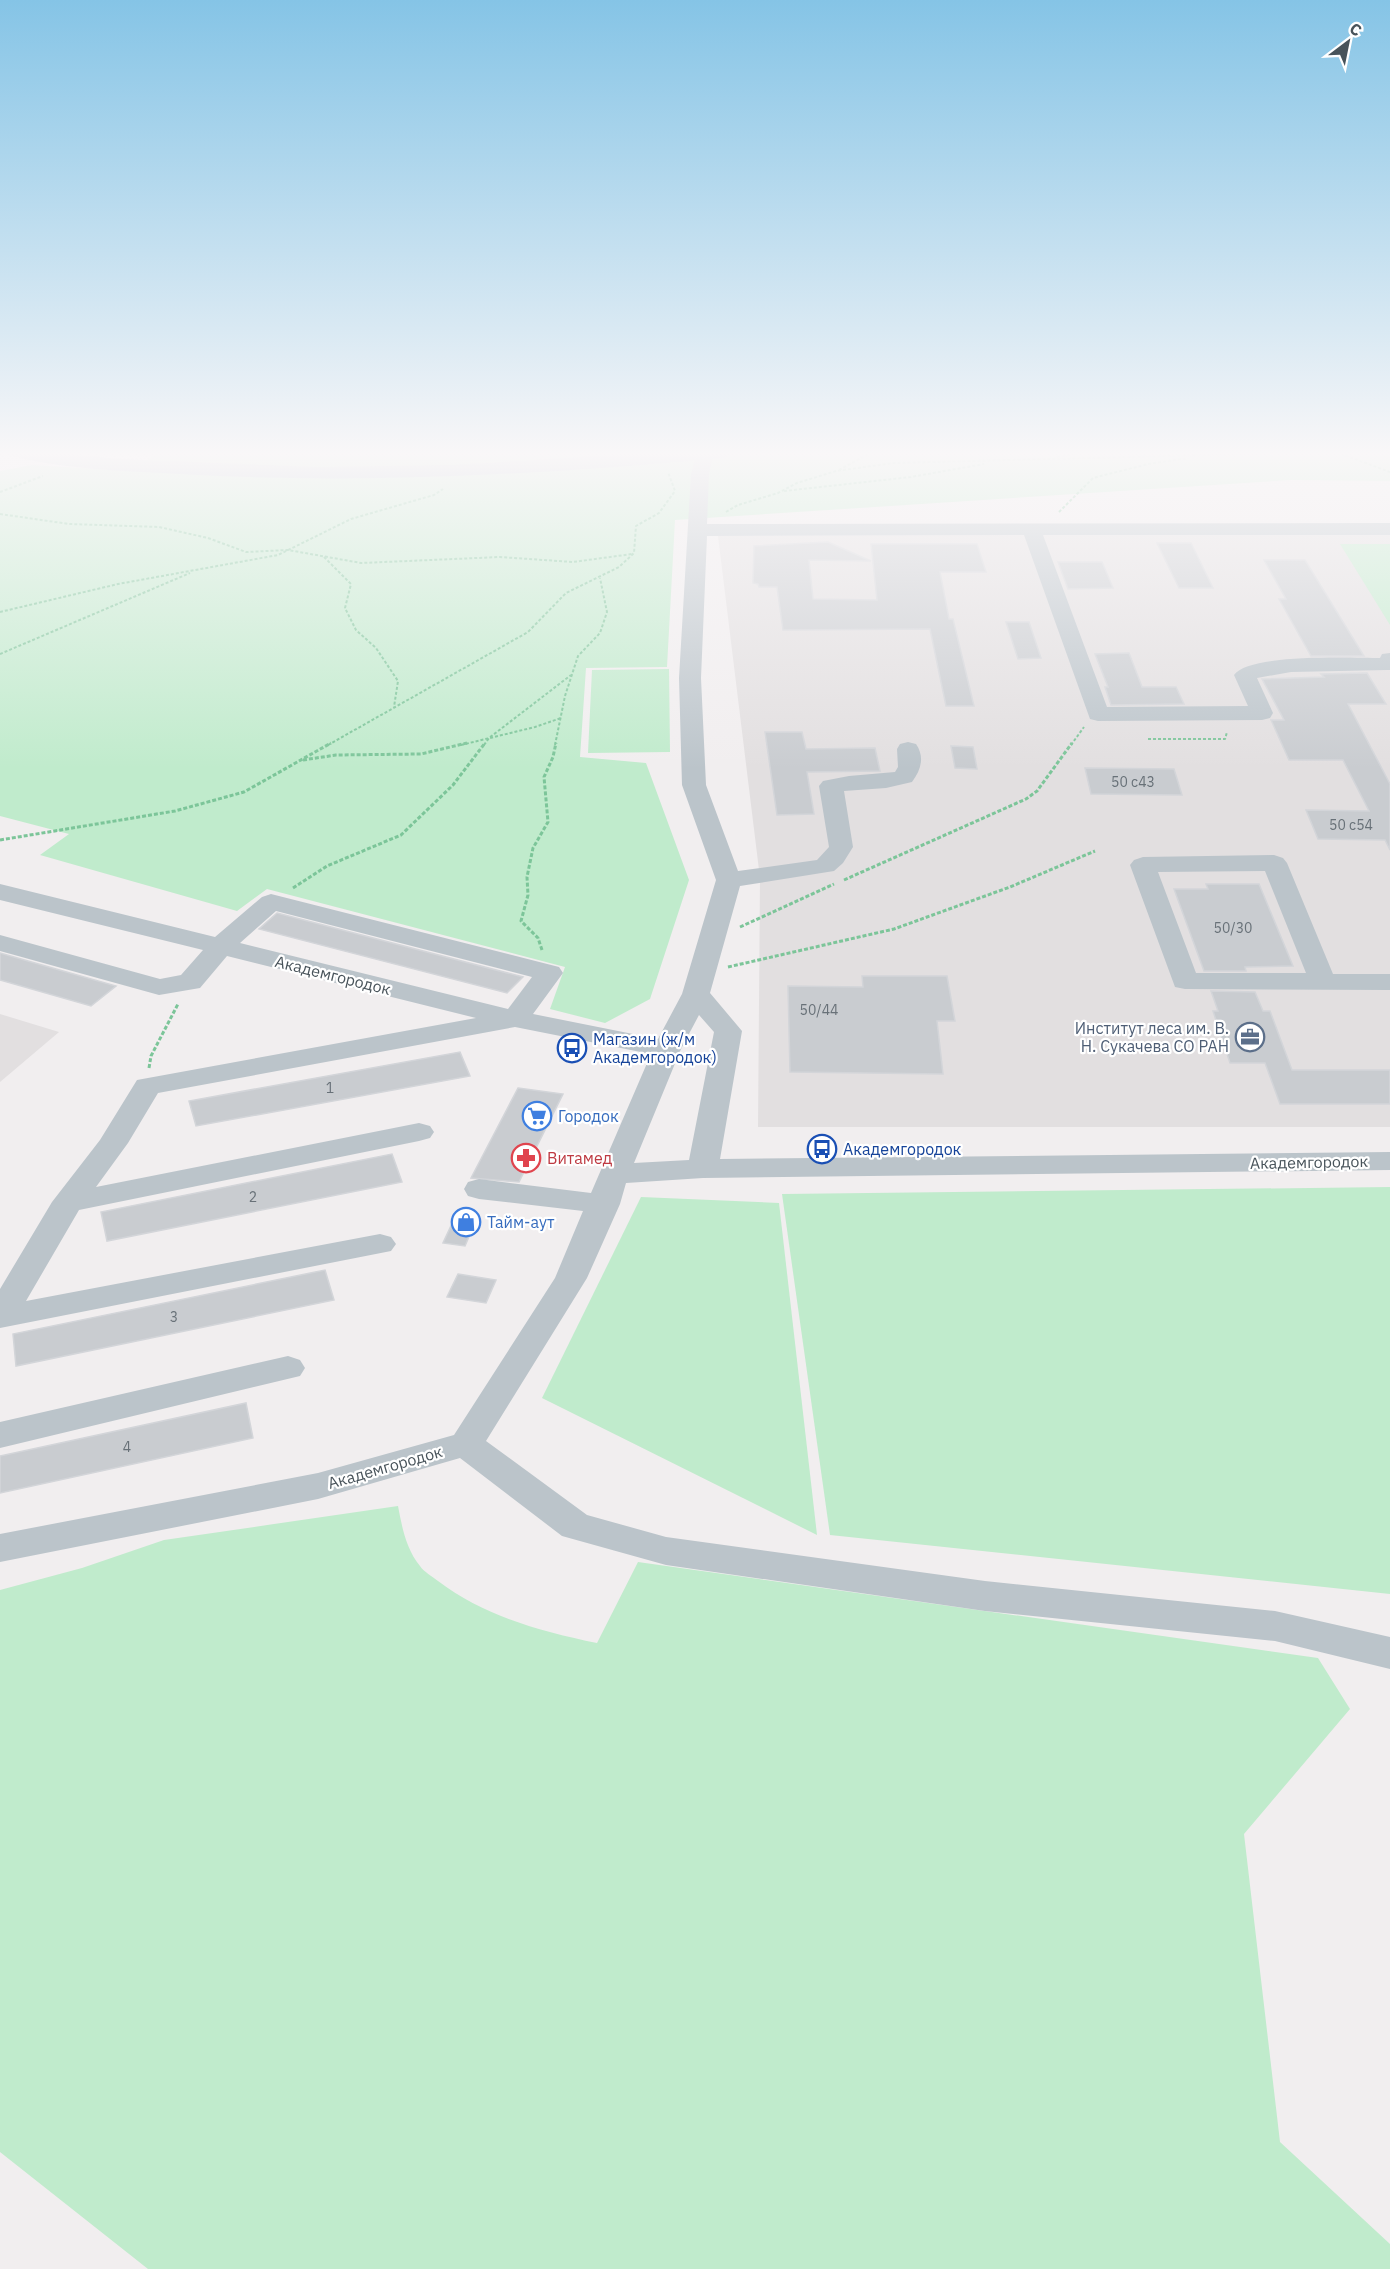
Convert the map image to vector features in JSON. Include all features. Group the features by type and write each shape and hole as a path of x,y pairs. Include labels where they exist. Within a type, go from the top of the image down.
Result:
{"street":[{"path":"696,558 690,678 694,785 729,880 700,984 667,1049 571,1278 466,1444 575,1526 666,1551 985,1596 1275,1626 1390,1653"},
{"path":"1042,558 1098,714 1262,713 1245,675 1253,669 1387,664 1390,659"},
{"path":"729,880 825,866 841,847 831,786 904,777 910,767 908,749"},
{"path":"1322,980 1274,863 1143,865 1185,981 1390,982"},
{"name":"Академгородок","path":"0,892 515,1019 667,1049"},
{"path":"0,943 159,987 190,982 220,947 271,902 549,973 515,1019 147,1086 113,1143 68,1202 0,1317"},
{"path":"700,984 728,1031 703,1169"},
{"path":"68,1202 419,1132"},
{"name":"Академгородок","path":"479,1189 610,1189 703,1169 1390,1161"},
{"path":"0,1317 380,1244"},
{"path":"0,1435 288,1368"},
{"name":"Академгородок","path":"0,1548 318,1486 466,1444"}],"path":[{"path":"0,612 118,584 262,558"},
{"path":"325,558 351,584 345,608 356,630 376,648 398,681 394,707"},
{"path":"333,558 361,563 479,558"},
{"path":"513,558 573,562 601,558"},
{"path":"0,840 176,811 244,792 528,632 566,593 600,578 619,567 629,558"},
{"path":"0,654 196,570"},
{"path":"549,973 538,938 521,921 528,895 527,877 532,848 548,822 544,777 553,757 572,674 578,656 600,633 607,612 600,578"},
{"path":"271,902 327,866 401,835 453,785 489,738 572,674"},
{"path":"712,939 1026,799 1037,791 1080,730 1098,714"},
{"path":"299,760 336,755 421,754 535,727 561,718"},
{"path":"700,984 894,929 1010,887 1095,851"},
{"path":"147,1086 151,1056 190,982"}],"shaded area":[{"path":"721,558 1390,558 1390,1127 758,1127 760,878"},
{"path":"0,1014 59,1032 0,1082"}],"green space":[{"path":"0,558 673,558 667,667 586,668 580,757 646,763 689,880 650,999 605,1023 550,1009 565,967 267,889 237,911 40,855 69,834 0,816"},
{"path":"1349,558 1390,558 1390,625"},
{"path":"669,669 670,752 588,753 592,670"},
{"path":"1390,1187 1390,1594 830,1535 782,1194"},
{"path":"641,1197 779,1203 817,1535 542,1398"},
{"path":"398,1506 405,1538 415,1559 426,1572 456,1593 474,1604 513,1621 597,1643 638,1562 1318,1658 1350,1709 1244,1834 1280,2142 1390,2244 1390,2269 148,2269 0,2152 0,1590 82,1568 164,1540"}],"building":[{"path":"754,558 864,558 871,561 809,560 813,599 877,600 872,558 981,558 986,572 940,572 949,619 953,619 974,706 946,706 930,629 783,630 777,587 759,587 758,584 753,583"},
{"path":"1164,558 1198,558 1213,588 1179,588"},
{"path":"1264,560 1305,560 1364,656 1311,656 1279,599 1286,599"},
{"path":"1058,562 1102,562 1113,588 1068,589"},
{"path":"1006,622 1029,622 1041,658 1018,659"},
{"path":"1129,653 1142,687 1176,687 1184,704 1111,705 1105,687 1108,687 1095,654"},
{"path":"1367,673 1386,704 1348,704 1390,784 1390,850 1385,840 1318,839 1306,810 1369,811 1343,760 1289,760 1271,720 1284,720 1262,679"},
{"path":"765,732 802,732 806,749 875,748 880,771 807,772 814,814 777,815"},
{"path":"951,746 973,747 977,769 955,768"},
{"path":"1085,768 1174,769 1182,795 1091,794"},
{"path":"1206,884 1259,884 1293,966 1245,967 1246,971 1204,971 1174,889 1208,889"},
{"path":"277,913 523,977 507,993 259,929"},
{"path":"0,953 116,986 91,1006 0,980"},
{"path":"862,976 947,976 955,1021 937,1021 943,1074 790,1072 788,986 863,987"},
{"name":"Институт леса им. В. Н. Сукачева СО РАН","path":"1211,991 1255,992 1263,1011 1270,1011 1292,1070 1390,1070 1390,1104 1280,1104 1265,1063 1230,1063 1213,1011 1218,1011"},
{"path":"460,1052 470,1076 196,1126 189,1101"},
{"path":"518,1088 563,1094 519,1182 471,1178"},
{"path":"392,1154 402,1182 107,1241 101,1212"},
{"path":"456,1215 477,1218 465,1246 443,1243"},
{"path":"325,1270 334,1300 16,1366 13,1334"},
{"path":"458,1274 496,1280 486,1303 447,1297"},
{"path":"246,1403 253,1438 0,1493 0,1456"}],"place":[{"name":"Институт леса им. В. Н. Сукачева СО РАН","path":"1250,1037"},
{"name":"Магазин (ж/м Академгородок)","path":"572,1048"},
{"name":"Городок","path":"537,1116"},
{"name":"Академгородок","path":"822,1149"},
{"name":"Витамед","path":"526,1158"},
{"name":"Тайм-аут","path":"466,1222"}]}
